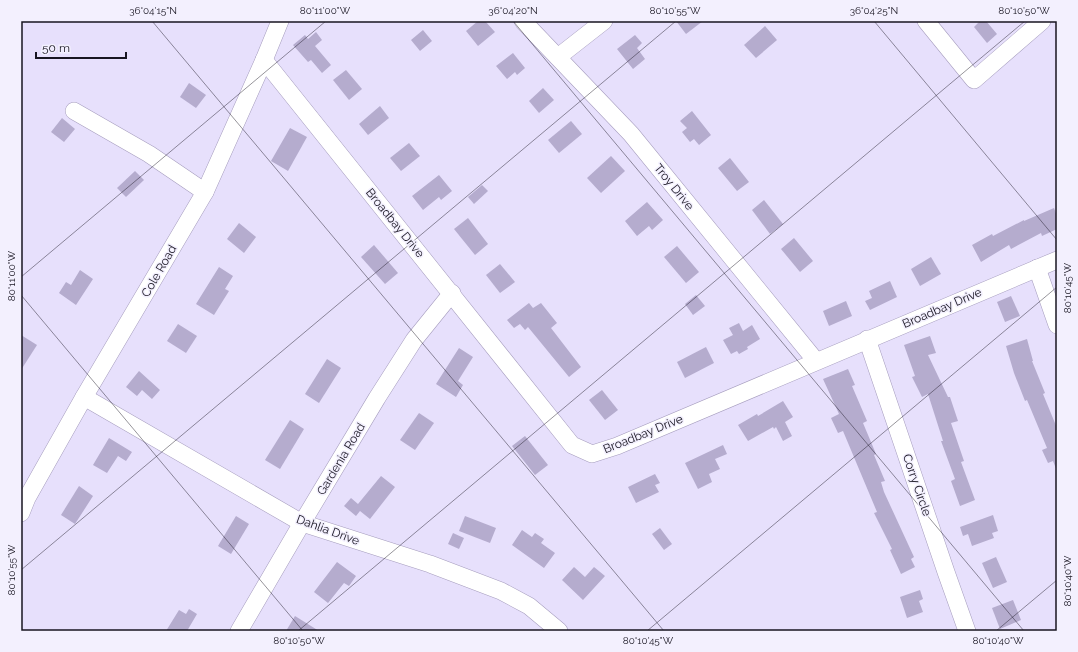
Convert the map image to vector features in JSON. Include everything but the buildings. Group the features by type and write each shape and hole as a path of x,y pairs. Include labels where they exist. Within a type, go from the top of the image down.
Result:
{"street":[{"name":"Cole Road","path":"21,513 27,498 84,397 205,192 280,21"},
{"name":"Troy Drive","path":"523,21 630,134 816,361"},
{"path":"558,57 604,21"},
{"path":"926,21 974,80 1042,21"},
{"name":"Broadbay Drive","path":"264,60 452,293 572,445 592,454 617,446 867,339 1057,260"},
{"path":"74,111 149,154 205,192"},
{"path":"1037,268 1057,325"},
{"name":"Gardenia Road","path":"239,631 377,398 414,340 452,293"},
{"name":"Corry Circle","path":"867,339 946,572 968,631"},
{"name":"Dahlia Drive","path":"84,397 302,523 430,564 501,591 529,606 559,631"}]}
